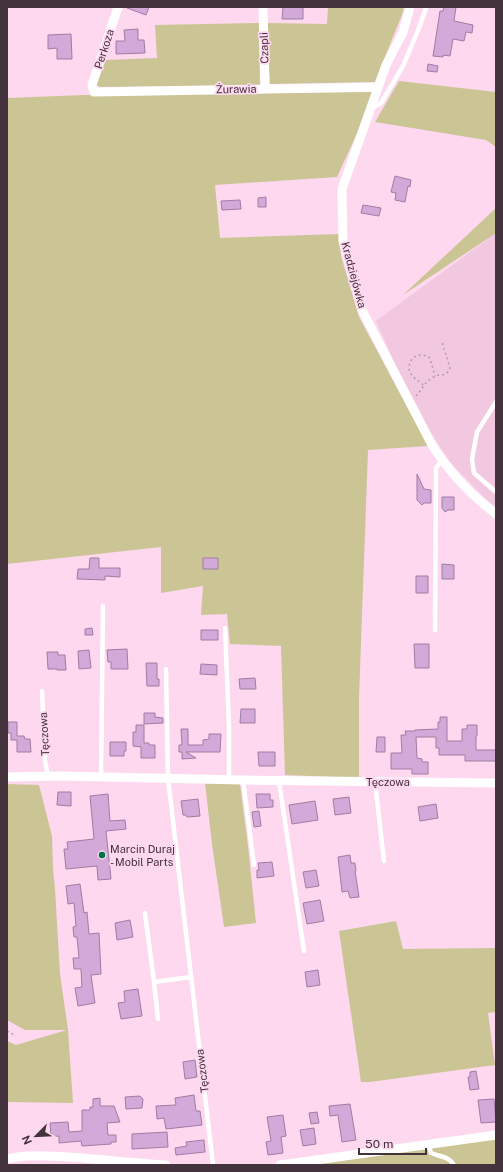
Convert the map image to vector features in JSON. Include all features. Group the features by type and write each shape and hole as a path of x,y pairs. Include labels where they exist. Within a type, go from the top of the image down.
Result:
{"street":[{"name":"Perkoza","path":"94,92 92,85 118,7"},
{"name":"Czapli","path":"263,7 265,88"},
{"name":"Kradziejówka","path":"410,7 403,32 386,65 342,189 343,241 362,310 432,445 460,482 496,514"},
{"name":"Żurawia","path":"94,92 378,87"},
{"name":"Tęczowa","path":"7,777 48,776 496,783"},
{"path":"280,1165 496,1135"},
{"path":"7,1159 17,1156 35,1155 91,1158 166,1165"}],"lane":[{"path":"370,108 381,103 403,66 426,8"},
{"path":"496,402 477,432 472,459 474,472 496,492"},
{"path":"435,630 436,468 442,460"},
{"path":"101,777 103,606"},
{"path":"225,628 229,727 229,780"},
{"name":"Tęczowa","path":"166,669 168,778 213,1165"},
{"name":"Tęczowa","path":"42,691 45,761 48,776"},
{"path":"243,780 254,865"},
{"path":"279,780 304,951"},
{"path":"374,782 384,861"},
{"path":"145,913 158,1019"},
{"path":"154,982 191,977"},
{"path":"428,1144 431,1153 448,1158 454,1165"}],"path":[{"path":"409,401 417,395 423,385 435,376 444,375 448,372 450,368 442,342"},
{"path":"423,385 411,374 409,368 411,361 415,356 420,354 430,358 435,376"},
{"path":"7,1031 16,1036"}],"shaded area":[{"path":"328,7 404,7 375,82 270,84 267,23 327,24"},
{"path":"259,23 260,85 100,87 95,85 106,60 157,58 155,25"},
{"path":"399,81 496,92 496,147 486,140 375,122"},
{"path":"376,92 337,177 215,185 220,238 339,234 341,256 359,317 428,446 368,450 359,698 359,778 285,775 281,646 230,644 227,614 201,615 203,586 161,593 161,547 7,564 7,98 84,95"},
{"path":"496,208 496,233 403,295"},
{"path":"496,233 496,507 488,501 451,463 431,433 396,366 376,321"},
{"path":"205,783 240,784 256,923 224,927"},
{"path":"7,784 39,785 52,836 60,974 68,1030 73,1103 7,1102 7,1041 16,1045 67,1030 25,1030 7,1020"},
{"path":"396,921 403,949 496,948 496,1012 488,1013 495,1065 361,1082 339,931"},
{"path":"496,1139 496,1165 306,1165"}],"building":[{"path":"127,7 149,7 146,15"},
{"path":"283,7 303,7 303,19 282,19"},
{"path":"444,7 456,7 454,21 473,25 472,33 466,32 464,41 453,39 450,56 433,56 440,11 443,11"},
{"path":"138,29 138,40 144,40 145,53 116,54 116,41 125,41 124,30"},
{"path":"71,34 72,59 57,59 57,48 48,49 48,35"},
{"path":"428,64 438,66 437,72 427,71"},
{"path":"395,176 411,180 410,187 408,186 405,202 395,200 396,193 391,192"},
{"path":"266,197 266,207 258,207 258,198"},
{"path":"240,200 241,209 222,210 221,201"},
{"path":"363,205 381,208 379,216 361,213"},
{"path":"417,474 424,489 431,490 431,503 424,503 422,505 417,500"},
{"path":"442,497 454,497 454,510 448,510 445,512 442,508"},
{"path":"90,558 99,558 99,568 120,568 120,577 105,576 105,580 77,579 78,569 89,569"},
{"path":"203,558 218,558 218,569 203,569"},
{"path":"442,564 454,565 454,579 442,579"},
{"path":"416,576 428,576 428,593 416,593"},
{"path":"92,628 93,635 85,635 85,629"},
{"path":"201,630 218,630 218,640 201,640"},
{"path":"414,644 429,644 429,668 415,668"},
{"path":"127,649 128,669 111,669 111,662 108,662 107,650"},
{"path":"89,650 91,668 79,669 78,651"},
{"path":"47,652 58,652 58,655 65,655 66,670 48,669"},
{"path":"146,663 157,663 157,679 159,679 159,686 147,686"},
{"path":"201,664 217,665 217,675 200,674"},
{"path":"255,678 256,689 240,689 239,679"},
{"path":"241,709 255,709 255,723 240,723"},
{"path":"144,713 155,713 155,717 163,718 163,723 144,724"},
{"path":"440,717 447,717 447,741 462,741 462,729 467,729 467,725 477,725 476,750 496,750 496,761 465,761 465,755 439,755 439,748 436,748 436,737 416,737 417,758 422,759 422,762 428,762 428,774 412,774 412,769 391,769 391,753 402,753 401,735 406,735 405,731 438,729"},
{"path":"8,722 17,722 17,736 24,736 25,739 30,739 31,752 17,752 17,740 11,740 11,733 8,733"},
{"path":"136,725 144,725 144,743 155,745 155,758 141,758 141,747 133,746 133,732 136,732"},
{"path":"181,729 188,729 188,745 203,745 203,740 209,739 209,734 221,734 220,752 186,752 196,758 182,759 182,752 179,752 179,745 182,745"},
{"path":"377,737 385,737 385,752 376,752"},
{"path":"110,742 126,742 126,751 124,751 124,756 110,756"},
{"path":"258,752 275,752 275,766 259,766"},
{"path":"58,792 71,792 71,806 57,805"},
{"path":"108,794 110,821 125,820 126,829 106,831 111,879 98,880 97,866 66,869 64,849 68,849 67,842 94,839 90,796"},
{"path":"256,794 270,794 270,800 273,800 273,807 257,808"},
{"path":"349,797 351,813 335,815 333,799"},
{"path":"198,799 200,816 187,817 186,815 183,815 181,801"},
{"path":"315,801 318,820 292,824 289,805"},
{"path":"436,804 438,818 420,821 418,807"},
{"path":"259,811 261,826 254,827 252,812"},
{"path":"350,855 351,863 355,863 359,897 350,898 348,891 342,892 338,857"},
{"path":"272,862 274,876 257,878 257,870 259,870 258,863"},
{"path":"316,870 319,886 306,888 303,872"},
{"path":"80,884 84,913 87,912 89,934 99,933 101,974 91,975 95,1003 78,1006 75,988 82,987 81,969 74,969 73,958 79,958 77,937 74,937 73,927 76,926 74,903 68,904 66,886"},
{"path":"320,900 324,921 307,924 303,903"},
{"path":"130,920 133,937 117,940 115,923"},
{"path":"318,970 320,985 307,987 305,972"},
{"path":"138,989 142,1016 121,1019 118,1003 125,1002 124,991"},
{"path":"195,1060 197,1077 185,1079 183,1062"},
{"path":"476,1071 479,1089 470,1090 468,1077 470,1077 470,1072"},
{"path":"194,1095 196,1111 200,1111 202,1125 166,1129 164,1118 157,1119 156,1106 176,1105 175,1098"},
{"path":"140,1096 143,1099 142,1108 126,1109 125,1097"},
{"path":"100,1098 100,1106 114,1106 120,1122 107,1123 108,1135 116,1135 116,1142 111,1142 111,1144 82,1146 81,1141 59,1143 59,1136 51,1137 50,1123 68,1122 69,1132 82,1131 82,1110 90,1110 90,1107 93,1107 93,1099"},
{"path":"494,1099 496,1122 481,1123 478,1100"},
{"path":"350,1104 356,1140 342,1142 338,1115 330,1116 329,1106"},
{"path":"317,1112 319,1123 311,1124 309,1113"},
{"path":"283,1115 286,1136 281,1137 283,1153 268,1155 266,1142 271,1141 267,1117"},
{"path":"314,1128 316,1144 303,1146 300,1130"},
{"path":"167,1132 168,1147 132,1149 132,1134"},
{"path":"204,1140 205,1152 176,1155 175,1148 187,1146 186,1142"}],"place":[{"name":"Marcin Duraj - Mobil Parts","path":"102,855"}]}
